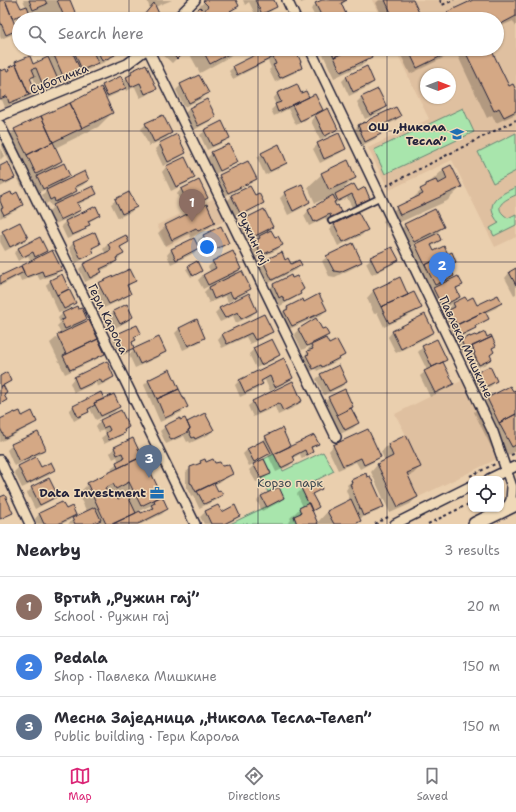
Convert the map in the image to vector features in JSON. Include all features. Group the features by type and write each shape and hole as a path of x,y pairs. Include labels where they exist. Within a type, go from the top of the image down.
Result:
{"main road":[{"path":"475,524 511,506"}],"street":[{"path":"183,12 195,0"},
{"path":"287,0 293,12"},
{"name":"Суботичка","path":"0,116 127,64 138,56"},
{"name":"Ружин гај","path":"150,56 336,437"},
{"name":"Павлека Мишкине","path":"313,56 493,432 514,486 511,506"},
{"name":"Гери Кароља","path":"0,125 195,524"},
{"path":"0,460 30,524"},
{"path":"495,476 516,466"},
{"path":"394,524 468,487"}],"lane":[{"path":"331,221 380,194"}],"path":[{"path":"440,0 442,5 454,0"},
{"path":"380,194 516,120"},
{"path":"428,524 468,504"}],"shaded area":[{"name":"ОШ „Никола Тесла”","path":"372,0 516,0 516,237 495,247 452,160 389,190 368,148 429,119 422,104 456,104 456,68 420,68 420,100 398,56 504,56 504,12 378,12"},
{"path":"217,197 227,220 167,247 157,225"},
{"path":"463,380 497,459 398,507 377,464 393,456 388,444 406,435 395,414"}],"green space":[{"path":"463,108 474,132 385,174 374,150"},
{"path":"516,133 516,171 493,183 478,152"},
{"path":"516,187 516,195 507,199 501,204 500,210 508,218 516,214 516,225 494,236 490,228 499,223 494,216 492,205 495,200 504,193"},
{"name":"Корзо парк","path":"323,452 334,471 301,488 309,503 299,508 301,513 294,516 297,524 230,524 284,498 278,488 268,492 261,478 271,473 264,459 274,454 283,471"}],"building":[{"path":"0,0 5,0 12,18 12,32 6,35 0,21"},
{"path":"5,0 17,0 21,8 27,6 29,12 12,12 12,18"},
{"path":"29,0 45,0 47,4 33,10"},
{"path":"57,0 70,0 75,12 62,12"},
{"path":"236,0 239,6 230,11 231,12 205,12 204,11 208,6 203,1"},
{"path":"255,0 274,0 277,7 266,12 261,12"},
{"path":"322,0 347,0 341,3 345,12 320,12 315,3"},
{"path":"385,0 413,0 419,12 391,12"},
{"path":"473,0 516,0 516,16 504,22 504,12 447,12"},
{"path":"154,3 158,12 146,12"},
{"path":"200,7 205,12 195,12"},
{"path":"30,56 33,64 48,57 59,82 44,88 36,68 32,69 35,76 30,78 36,92 29,95 15,62"},
{"path":"54,56 74,56 80,69 63,76"},
{"path":"76,56 95,56 98,63 82,70"},
{"path":"100,56 113,56 102,61"},
{"path":"206,56 225,56 210,64"},
{"path":"253,56 276,56 237,75 233,66"},
{"path":"298,56 302,68 280,78 273,65 276,64 273,57"},
{"path":"372,56 372,57 341,72 334,57"},
{"path":"411,56 442,56 417,68"},
{"path":"467,56 494,56 509,86 513,84 516,90 516,111 504,117 499,108 494,111"},
{"path":"16,64 29,95 9,103 7,96 0,99 0,69 1,71 6,69 7,71 10,70 9,67"},
{"path":"146,64 157,89 145,94 140,83 131,87 126,77 132,74 131,71"},
{"path":"367,66 374,82 353,92 346,76"},
{"path":"199,75 209,93 189,103 180,84"},
{"path":"121,76 126,88 107,96 102,85"},
{"path":"297,84 301,93 306,91 309,97 278,112 275,104 281,102 277,93"},
{"path":"101,87 113,113 82,128 70,103"},
{"path":"378,89 387,107 370,115 361,97"},
{"path":"315,94 323,110 300,121 292,105"},
{"path":"207,99 216,117 198,126 189,108"},
{"path":"70,103 82,128 53,142 41,116"},
{"path":"396,107 401,116 383,125 384,128 379,130 381,134 365,142 358,125 365,122 366,123 370,119"},
{"path":"328,108 338,129 325,136 315,115"},
{"path":"163,115 172,133 154,142 145,123"},
{"path":"41,116 53,142 27,155 14,129"},
{"path":"222,121 230,138 212,146 204,130"},
{"path":"339,133 346,149 324,159 317,143"},
{"path":"177,134 186,153 168,162 159,143"},
{"path":"53,142 62,161 36,174 27,155"},
{"path":"229,144 238,162 220,171 211,152"},
{"path":"279,144 287,163 270,171 261,153"},
{"path":"185,157 195,178 176,187 166,166"},
{"path":"348,160 356,178 329,190 321,173"},
{"path":"248,161 257,179 228,193 219,175"},
{"path":"8,162 15,178 4,183 3,181 0,182 0,166"},
{"path":"64,163 70,176 43,189 37,176"},
{"path":"451,165 462,187 400,215 396,207 423,194 420,189 426,186 426,184 436,180 438,184 447,179 443,169"},
{"path":"85,171 89,180 75,187 77,191 55,202 54,198 50,200 46,190"},
{"path":"199,180 208,198 190,207 181,189"},
{"path":"302,184 310,202 293,211 284,192"},
{"path":"354,184 358,191 365,187 370,199 357,205 352,194 338,201 335,194"},
{"path":"93,186 97,194 77,203 81,210 60,220 53,205"},
{"path":"250,186 255,195 259,193 264,203 241,215 231,195"},
{"path":"11,192 12,195 17,192 23,205 4,215 1,209 3,208 0,197"},
{"path":"129,192 137,207 122,214 115,199"},
{"path":"333,195 336,201 334,202 336,206 338,205 341,213 331,218 330,214 314,222 308,210"},
{"path":"207,204 215,223 198,231 196,228 172,240 165,225"},
{"path":"96,206 100,215 88,221 90,225 85,227 86,229 72,235 65,221"},
{"path":"264,209 273,227 253,237 244,219"},
{"path":"435,209 444,227 414,242 404,224"},
{"path":"358,212 368,230 343,242 334,224"},
{"path":"20,222 28,238 10,247 2,231"},
{"path":"221,226 229,243 211,251 203,235"},
{"path":"271,230 275,237 278,236 283,245 262,255 254,241 260,238 259,236"},
{"path":"95,232 100,244 92,248 94,253 81,259 73,242"},
{"path":"438,233 441,240 431,245 434,251 444,246 448,254 425,265 415,244"},
{"path":"126,235 129,242 120,247 124,254 116,258 117,261 100,269 102,272 90,278 83,264 111,250 108,244"},
{"path":"40,237 47,251 35,257 33,252 23,257 18,248"},
{"path":"194,238 199,248 176,260 171,249"},
{"path":"353,243 362,262 340,272 334,271 326,256"},
{"path":"392,247 399,260 377,271 370,257"},
{"path":"52,250 62,270 44,276 42,271 26,277 21,266"},
{"path":"233,251 241,269 208,285 203,275 216,268 212,261"},
{"path":"282,252 285,260 288,258 291,264 299,260 302,265 272,280 263,261"},
{"path":"452,252 456,262 449,265 454,276 435,285 425,265"},
{"path":"197,261 202,271 193,276 188,266"},
{"path":"21,266 24,272 0,284 0,276"},
{"path":"516,268 516,285 509,272"},
{"path":"130,269 136,281 127,285 131,294 109,304 98,283"},
{"path":"242,271 251,289 233,298 230,292 214,299 209,287"},
{"path":"62,274 69,289 57,295 50,280"},
{"path":"291,275 292,278 297,276 304,289 300,292 301,294 285,302 282,296 279,298 273,284"},
{"path":"458,276 463,285 456,288 460,297 442,306 433,288"},
{"path":"400,277 408,295 381,307 373,290"},
{"path":"69,289 76,303 64,309 57,295"},
{"path":"414,292 422,308 389,323 381,307"},
{"path":"249,293 257,311 241,319 238,312 225,318 219,308"},
{"path":"319,294 327,310 292,326 284,311 288,309 287,307 303,299 304,302"},
{"path":"498,295 502,303 457,325 455,321 452,323 448,314 451,313 449,310 455,307 453,303 465,297 467,300 473,297 477,305"},
{"path":"127,304 133,317 120,324 113,311"},
{"path":"77,306 78,309 82,308 87,319 65,329 61,320 65,319 62,313"},
{"path":"485,311 489,319 475,326 476,328 459,336 454,326"},
{"path":"264,314 273,332 255,340 251,333 227,344 222,334"},
{"path":"425,314 434,332 401,349 392,331"},
{"path":"316,318 322,329 325,328 329,335 307,346 298,329"},
{"path":"197,319 205,338 188,346 179,328"},
{"path":"89,320 98,339 66,354 57,335"},
{"path":"137,325 141,333 134,337 136,340 132,342 134,348 125,352 117,334"},
{"path":"485,332 487,337 491,335 492,337 465,350 461,340"},
{"path":"159,337 166,352 140,364 133,349"},
{"path":"492,337 496,346 492,348 494,352 490,355 492,359 479,365 472,346"},
{"path":"326,338 329,344 337,340 345,355 322,367 321,365 313,369 306,355 309,354 307,351 313,349 311,345"},
{"path":"98,339 105,354 70,370 63,356"},
{"path":"272,339 280,355 261,365 253,348"},
{"path":"437,339 447,360 432,367 422,346"},
{"path":"284,358 293,378 275,387 270,376 261,381 263,384 245,393 239,380"},
{"path":"107,361 114,377 102,383 100,379 79,389 74,377"},
{"path":"443,362 454,384 435,393 424,371"},
{"path":"339,365 347,382 329,391 320,374"},
{"path":"490,366 497,381 483,388 476,373"},
{"path":"170,369 179,389 157,399 148,380"},
{"path":"7,372 11,381 0,387 0,376"},
{"path":"293,381 302,401 283,411 279,403 258,413 252,401"},
{"path":"3,385 7,393 4,395 7,400 0,404 0,387"},
{"path":"510,386 513,391 516,390 516,414 499,423 487,398"},
{"path":"179,389 188,407 165,418 157,399"},
{"path":"345,389 353,407 337,415 328,397"},
{"path":"101,392 104,399 94,403 95,405 88,409 89,412 78,417 73,406"},
{"path":"114,394 120,407 101,416 94,403"},
{"path":"351,408 359,423 345,430 337,415"},
{"path":"121,410 129,427 124,430 125,433 109,440 106,433 110,430 108,426 103,428 100,420"},
{"path":"20,411 22,416 32,411 37,422 5,438 0,428 0,419"},
{"path":"205,413 214,430 195,439 194,437 192,438 188,430 190,429 187,422"},
{"path":"516,414 516,445 512,447 499,423"},
{"path":"180,418 180,420 185,418 190,429 188,432 171,440 164,426"},
{"path":"282,428 290,446 274,454 265,436"},
{"path":"368,429 381,457 364,465 361,458 343,466 333,445"},
{"path":"38,432 46,449 19,462 11,444"},
{"path":"314,435 319,444 311,447 313,452 307,455 305,450 293,456 295,461 281,468 274,454"},
{"path":"406,435 421,467 407,473 418,497 398,507 377,464 393,456 388,444"},
{"path":"133,438 142,457 118,468 116,462 124,458 122,453 117,455 114,447"},
{"path":"264,440 271,453 254,462 247,449"},
{"path":"143,456 162,496 141,506 129,482 116,489 113,484 105,488 109,497 116,494 118,499 127,494 136,513 112,524 106,524 87,483"},
{"path":"36,457 41,467 51,462 55,470 27,484 18,466"},
{"path":"205,459 206,462 213,459 215,463 220,462 222,466 229,465 233,474 196,492 190,483 190,467 201,463 200,461"},
{"path":"264,459 271,474 261,478 253,464"},
{"path":"366,473 367,477 370,476 384,507 363,516 350,484 352,483 351,480"},
{"path":"49,478 58,496 40,505 31,487"},
{"path":"318,480 322,489 312,494 319,507 312,511 301,488"},
{"path":"214,483 218,491 220,490 223,495 204,504 197,491"},
{"path":"279,487 284,498 267,507 261,496"},
{"path":"5,495 13,513 0,519 0,497"},
{"path":"162,496 168,509 138,524 113,524 140,511 141,513 153,508 151,505 155,503 154,500"},
{"path":"351,499 361,521 355,524 334,524 327,511"},
{"path":"62,502 66,509 72,506 76,515 58,524 44,524 39,513"},
{"path":"309,503 318,524 297,524 294,516 301,513 299,508"},
{"path":"218,505 222,512 235,505 240,516 224,524 211,524 205,511"},
{"path":"95,507 101,520 92,524 75,524 72,518"}],"place":[{"name":"ОШ „Никола Тесла”","path":"457,134"},
{"name":"Вртић „Ружин гај”","path":"192,222"},
{"name":"Pedala","path":"442,285"},
{"name":"Месна Заједница „Никола Тесла-Телеп”","path":"149,478"},
{"name":"Data Investment","path":"157,493"}]}
